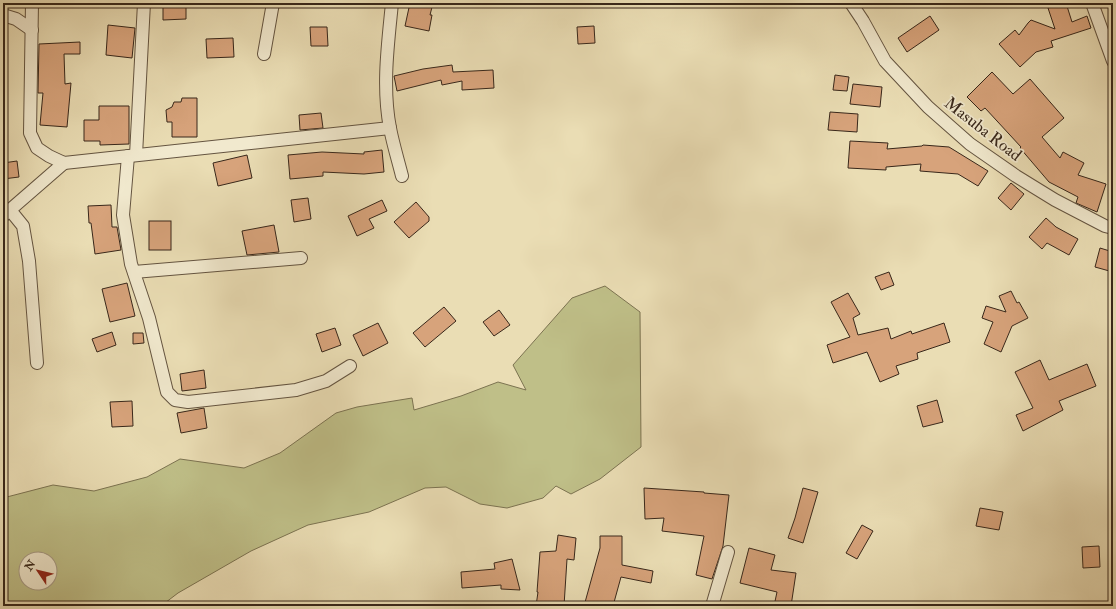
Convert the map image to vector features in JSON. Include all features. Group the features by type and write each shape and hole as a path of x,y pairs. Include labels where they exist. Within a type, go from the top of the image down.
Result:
{"street":[{"path":"32,3 30,133 37,148 64,163 390,128"},
{"path":"144,3 132,155 123,215 131,264 149,318 167,392 175,400 188,402 296,390 326,381 350,366"},
{"path":"264,54 273,3"},
{"path":"392,3 387,65 387,107 390,128 402,176"},
{"name":"Masuba Road","path":"851,3 863,21 885,61 928,107 970,144 1016,176 1055,200 1105,226 1113,228"},
{"path":"1092,3 1113,62"},
{"path":"3,15 16,19 32,30"},
{"path":"37,363 29,261 23,226 6,213 64,163"},
{"path":"134,272 301,258"},
{"path":"712,606 728,552"}],"green space":[{"path":"605,286 640,312 641,447 600,479 571,494 556,486 543,498 507,508 480,504 446,487 425,488 369,512 308,525 251,551 178,593 161,606 3,606 3,498 53,485 94,491 147,477 180,459 244,468 280,453 336,413 357,407 412,398 414,410 461,396 498,382 526,390 513,365 572,298"}],"building":[{"path":"163,3 186,3 186,19 163,20"},
{"path":"410,3 433,3 430,15 432,15 429,31 405,26"},
{"path":"1066,3 1072,22 1087,16 1091,28 1051,41 1053,47 1036,52 1020,67 999,44 1015,30 1019,35 1031,20 1055,29 1048,8"},
{"path":"930,16 939,30 907,52 898,38"},
{"path":"108,25 135,28 132,58 106,55"},
{"path":"594,26 595,43 578,44 577,27"},
{"path":"310,27 327,27 328,46 311,46"},
{"path":"233,38 234,57 207,58 206,39"},
{"path":"80,42 80,54 64,54 65,84 71,83 67,127 40,125 43,93 38,93 39,44"},
{"path":"452,65 453,72 493,70 494,88 462,90 462,81 442,85 441,80 397,91 394,76 423,69"},
{"path":"992,72 1013,94 1030,79 1064,118 1042,137 1060,158 1063,152 1084,163 1078,175 1106,184 1097,212 1076,203 1078,197 1049,182 1020,148 1021,147 985,108 981,111 967,97"},
{"path":"835,75 849,77 847,91 833,90"},
{"path":"853,84 882,87 880,107 850,104"},
{"path":"182,98 197,98 197,137 172,137 172,122 167,122 166,110 172,107 174,102 181,102"},
{"path":"99,106 129,106 129,144 100,145 100,141 84,141 84,120 99,120"},
{"path":"830,112 858,114 857,132 828,130"},
{"path":"321,113 323,128 300,130 299,115"},
{"path":"850,141 888,143 887,149 923,145 949,147 988,171 978,186 958,174 920,171 921,164 886,167 886,170 848,168"},
{"path":"382,150 384,172 364,174 323,172 323,176 290,179 288,155 322,152 364,154 364,152"},
{"path":"247,155 252,178 218,186 213,163"},
{"path":"17,161 19,177 3,179 3,163"},
{"path":"1011,183 1024,194 1011,210 998,198"},
{"path":"308,198 311,219 294,222 291,200"},
{"path":"382,200 387,211 369,219 374,228 357,236 348,216"},
{"path":"416,202 429,217 429,221 409,238 394,222"},
{"path":"111,205 112,227 117,227 121,250 95,254 91,223 89,223 88,206"},
{"path":"1046,218 1056,227 1078,239 1069,255 1047,243 1042,249 1029,237"},
{"path":"149,221 171,221 171,250 149,250"},
{"path":"274,225 279,252 247,255 242,231"},
{"path":"1100,248 1113,252 1113,272 1095,267"},
{"path":"889,272 894,285 881,290 875,277"},
{"path":"127,283 135,316 110,322 102,289"},
{"path":"1011,291 1017,303 1019,302 1028,318 1012,326 1001,352 984,344 993,322 982,318 986,306 1006,312 999,296"},
{"path":"848,293 860,314 853,318 858,335 888,328 891,339 911,331 912,334 944,323 950,342 917,353 918,359 896,366 899,374 880,382 867,352 833,363 827,345 850,337 831,302"},
{"path":"444,307 456,321 425,347 413,333"},
{"path":"499,310 510,325 494,336 483,322"},
{"path":"378,323 388,343 363,356 353,335"},
{"path":"335,328 341,345 322,352 316,334"},
{"path":"112,332 116,345 97,352 92,339"},
{"path":"133,333 143,333 144,343 133,344"},
{"path":"1040,360 1049,380 1087,364 1096,386 1059,401 1063,410 1023,431 1016,415 1033,408 1015,372"},
{"path":"204,370 206,388 182,391 180,374"},
{"path":"937,400 943,422 923,427 917,406"},
{"path":"132,401 133,426 112,427 110,402"},
{"path":"204,408 207,428 181,433 177,413"},
{"path":"644,488 729,495 723,546 712,579 696,575 704,536 662,531 664,518 645,519"},
{"path":"803,488 818,492 803,543 788,538"},
{"path":"980,508 1003,512 999,530 976,526"},
{"path":"862,525 873,531 857,559 846,553"},
{"path":"558,535 576,538 574,560 567,559 564,606 536,606 540,552 556,551"},
{"path":"600,536 622,536 622,565 653,571 651,583 621,577 613,606 584,606 600,548"},
{"path":"1099,546 1100,567 1083,568 1082,547"},
{"path":"749,548 775,555 771,570 796,573 791,606 774,606 777,592 740,583"},
{"path":"512,559 520,590 501,589 501,585 462,588 461,572 495,569 494,563"}]}
